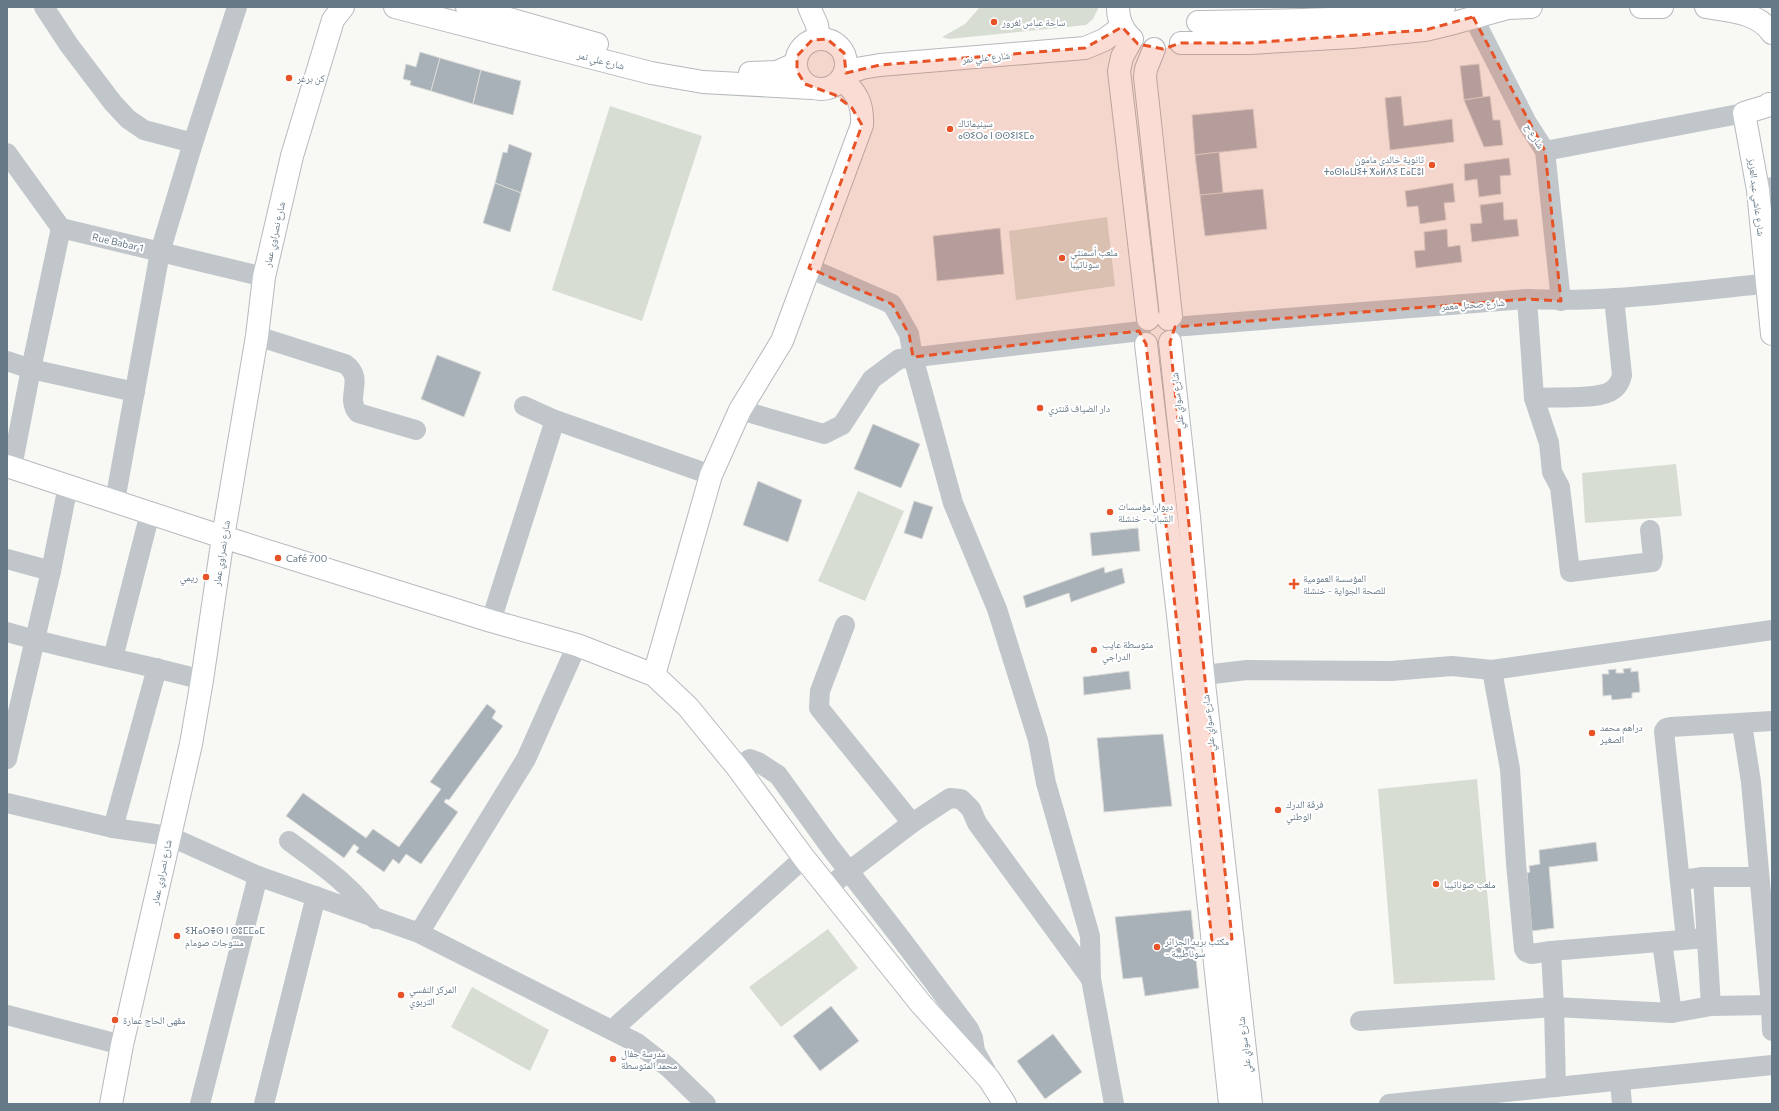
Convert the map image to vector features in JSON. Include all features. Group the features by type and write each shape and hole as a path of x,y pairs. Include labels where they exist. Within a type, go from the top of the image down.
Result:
{"main road":[{"name":"شارع نصراوي عمار","path":"111,1104 122,1045 191,744 223,537 257,336 264,277 292,156 334,20 342,7"},
{"name":"شارع علي نمر","path":"395,7 651,72 703,82 830,82 862,68 880,65 1085,48 1104,40 1124,24"},
{"name":"شارع علي نمر","path":"467,7 680,65 727,71 768,73 787,69 795,64"},
{"path":"809,7 817,25 819,39"},
{"path":"1124,24 1138,44 1154,49 1172,47 1181,43 1191,34 1199,15 1366,17 1410,13 1444,7"},
{"path":"1181,43 1249,43 1352,37 1426,30 1472,12 1531,7"},
{"path":"1641,7 1662,7"},
{"path":"1706,7 1730,11 1758,19 1765,24 1772,33"},
{"name":"شارع سواي علي","path":"1124,24 1122,57 1119,71 1158,330 1178,615 1193,676 1222,940 1230,1104"},
{"path":"827,39 839,47 846,60 830,82 800,78 795,64 800,50 812,40 827,39"},
{"name":"شارع سواي علي","path":"1154,49 1146,69 1145,77 1171,316 1158,330"},
{"path":"654,675 711,476 740,410 782,340 862,125 852,108 835,95 830,82"},
{"path":"1744,112 1767,106 1771,101"},
{"name":"شارع عاشي عبد العزيز","path":"1744,112 1765,189 1772,334"},
{"path":"10,466 223,537 491,621 577,645 654,675 688,707 737,767 827,888 921,1004 989,1079 1005,1104"},
{"name":"شارع سواي علي","path":"1222,940 1251,1104"}],"street":[{"path":"44,7 69,45 109,98 128,119 144,130 193,143"},
{"path":"115,501 160,252 237,7"},
{"path":"1341,7 1366,17"},
{"name":"شارع ح","path":"1472,12 1527,123 1545,151 1561,301"},
{"path":"1545,151 1744,112"},
{"path":"7,153 61,228 10,466"},
{"name":"Rue Babar 1","path":"61,228 264,277"},
{"path":"809,268 892,304 909,334 913,358 953,503 997,609 1038,740 1046,783 1090,936 1090,980 1114,1104"},
{"name":"شارع صحتل معمر","path":"740,410 824,434 842,425 872,379 899,359 1158,330 1527,299 1561,301 1675,294 1769,283"},
{"path":"1534,398 1606,394 1618,386 1621,382 1622,375 1614,298"},
{"path":"1527,299 1534,398 1549,442 1552,472 1560,487 1570,572 1652,562 1653,557 1650,530"},
{"path":"257,336 345,364 354,371 353,402 354,408 358,413 416,430"},
{"path":"7,361 31,369 135,392"},
{"path":"524,406 555,420 711,476"},
{"path":"491,621 555,420"},
{"path":"7,759 12,717 34,640 51,571 68,486"},
{"path":"113,658 150,513"},
{"path":"7,559 51,571"},
{"path":"845,625 820,691 819,708 912,823"},
{"path":"1193,676 1247,670 1391,671 1452,666 1492,670 1772,630"},
{"path":"7,632 34,640 157,668 202,680"},
{"path":"419,933 526,759 577,645"},
{"path":"113,828 157,668"},
{"path":"1492,670 1510,769 1523,946 1526,952 1531,954 1706,938"},
{"path":"1686,939 1664,731 1666,728 1671,727 1742,724 1772,721"},
{"path":"1742,724 1751,782 1772,1030"},
{"path":"737,767 750,760 758,762 778,775 848,871 969,1029 974,1038 976,1051 989,1079"},
{"path":"827,888 912,823 950,798 961,799 970,809 977,823 1090,980"},
{"path":"7,803 113,828 169,836 258,876 316,896 375,919 419,933 636,1043 669,1068 706,1104"},
{"path":"289,841 341,880 366,905 375,919"},
{"path":"612,1030 804,858"},
{"path":"200,1104 258,876"},
{"path":"1680,880 1703,877 1759,877"},
{"path":"1703,877 1711,1006"},
{"path":"264,1104 316,896"},
{"path":"1662,942 1672,1013"},
{"path":"1551,951 1556,1087"},
{"path":"1360,1021 1554,1007 1672,1013 1711,1006 1771,1005"},
{"path":"7,1015 122,1045"},
{"path":"1389,1104 1772,1066"},
{"path":"1620,1082 1622,1104"}],"highlighted area":[{"path":"1473,17 1545,151 1561,301 1527,299 1175,327 1170,342 1232,939 1212,941 1146,344 1139,331 913,357 909,334 892,304 809,268 862,125 852,108 835,95 805,84 797,71 797,56 812,40 827,39 844,53 846,73 880,65 1085,48 1122,27 1138,44 1163,49 1181,43 1249,43 1425,30"}],"shaded area":[{"name":"ساحة عباس لغرور","path":"980,7 1099,7 1093,19 1086,25 949,39 942,37 965,24"},
{"path":"610,106 702,136 642,321 552,290"},
{"name":"ملعب أسمنتي سوناتيبا","path":"1107,217 1115,286 1016,300 1009,231"},
{"path":"1676,464 1682,516 1585,523 1582,473"},
{"path":"858,491 904,511 865,601 818,581"},
{"name":"ملعب صوناتيبا","path":"1477,779 1495,980 1394,984 1378,789"},
{"path":"828,929 858,968 781,1027 749,987"},
{"path":"472,987 549,1030 530,1071 451,1027"}],"building":[{"path":"420,52 440,58 431,91 410,85 411,81 403,79 406,64 416,67"},
{"path":"440,58 481,70 473,104 431,91"},
{"path":"1479,64 1483,97 1464,100 1460,66"},
{"path":"481,70 521,81 513,115 473,104"},
{"path":"1401,96 1404,126 1452,119 1454,142 1390,150 1385,98"},
{"path":"1490,96 1493,120 1500,120 1503,145 1484,147 1464,100"},
{"path":"1253,109 1257,148 1195,155 1192,115"},
{"path":"509,144 532,153 521,193 495,183 503,152 507,153"},
{"path":"1219,152 1223,193 1200,195 1195,155"},
{"path":"1509,158 1511,175 1500,176 1501,194 1479,197 1477,179 1465,181 1464,164"},
{"path":"495,183 521,193 510,232 483,223"},
{"path":"1453,183 1455,202 1444,203 1446,220 1420,224 1418,206 1407,207 1405,191"},
{"path":"1263,189 1267,229 1205,236 1200,195"},
{"path":"1503,202 1504,220 1517,219 1519,236 1472,242 1470,224 1482,223 1480,205"},
{"path":"1000,228 1004,274 937,281 933,236"},
{"path":"1447,229 1448,247 1460,245 1462,262 1416,268 1414,251 1425,250 1424,232"},
{"path":"437,355 481,372 464,417 421,399"},
{"path":"873,424 920,444 901,488 854,469"},
{"path":"758,481 802,500 788,542 743,525"},
{"path":"914,501 933,507 922,539 904,533"},
{"path":"1138,528 1140,551 1092,556 1090,533"},
{"path":"1104,567 1105,573 1122,568 1125,583 1071,602 1069,593 1026,608 1023,596"},
{"path":"1631,668 1631,672 1638,671 1640,692 1632,693 1632,698 1612,700 1611,695 1603,696 1602,674 1609,674 1608,670 1616,669 1616,673 1624,673 1623,669"},
{"path":"1129,671 1131,689 1084,695 1083,677"},
{"path":"487,704 496,711 492,718 503,726 449,800 446,799 444,802 458,812 421,864 406,854 399,864 393,859 384,872 356,852 359,848 354,844 344,858 286,816 303,793 366,838 373,829 399,847 441,789 430,782"},
{"path":"1163,734 1172,806 1104,812 1097,738"},
{"path":"1596,842 1598,861 1549,867 1554,928 1532,931 1527,873 1530,872 1529,866 1540,864 1539,850"},
{"name":"مكتب بريد الجزائر - سوناطيبة","path":"1191,910 1199,988 1145,996 1142,977 1123,979 1115,917"},
{"path":"831,1006 859,1041 820,1071 793,1036"},
{"path":"1053,1034 1082,1072 1045,1099 1017,1061"}],"place":[{"name":"ساحة عباس لغرور","path":"994,22"},
{"name":"كن برغر","path":"289,78"},
{"name":"سينيماتاك ⴰⵙⵉⵔⴰ ⵏ ⵙⵙⵉⵏⵉⵎⴰ","path":"950,129"},
{"name":"ثانوية خالدي مامون ⵜⴰⵙⵏⴰⵡⵉⵜ ⵅⴰⵍⴷⵉ ⵎⴰⵎⵓⵏ","path":"1432,165"},
{"name":"ملعب أسمنتي سوناتيبا","path":"1062,258"},
{"name":"دار الضياف قنتري","path":"1040,408"},
{"name":"ديوان مؤسسات الشباب - خنشلة","path":"1110,512"},
{"name":"Café 700","path":"278,558"},
{"name":"ريمي","path":"206,577"},
{"name":"المؤسسة العمومية للصحة الجواية - خنشلة","path":"1294,584"},
{"name":"متوسطة عايب الدراجي","path":"1094,650"},
{"name":"دراهم محمد الصغير","path":"1592,733"},
{"name":"فرقة الدرك الوطني","path":"1278,810"},
{"name":"ملعب صوناتيبا","path":"1436,884"},
{"name":"ⵉⴼⴰⵔⴻⵙ ⵏ ⵙⵓⵎⵎⴰⵎ منتوجات صومام","path":"177,936"},
{"name":"مكتب بريد الجزائر - سوناطيبة","path":"1157,947"},
{"name":"المركز النفسي التربوي","path":"401,995"},
{"name":"مقهى الحاج عمارة","path":"115,1020"},
{"name":"مدرسة جفال محمد المتوسطة","path":"613,1059"}]}
